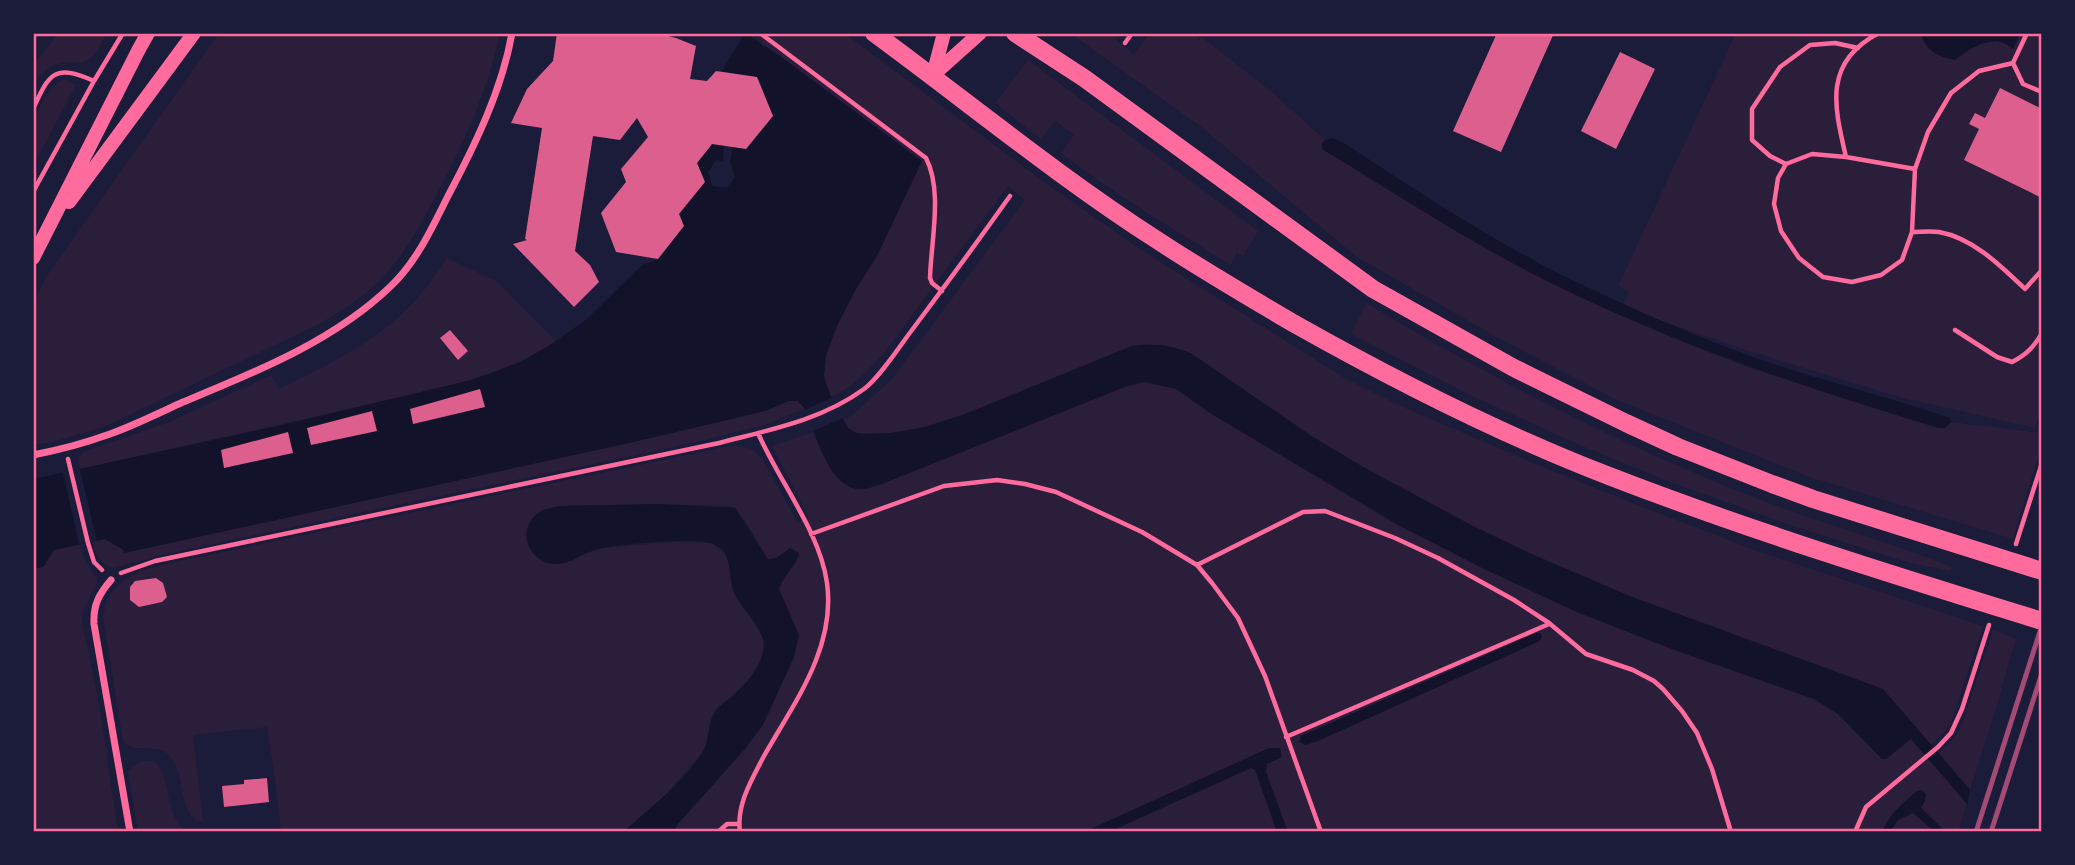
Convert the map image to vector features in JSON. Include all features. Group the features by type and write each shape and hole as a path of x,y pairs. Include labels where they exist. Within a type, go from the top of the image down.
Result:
{"main road":[{"path":"33,258 148,33"},
{"path":"45,234 194,33"},
{"path":"874,33 1089,193 1157,240 1293,322 1475,418 1606,475 1730,521 2042,621"},
{"path":"932,76 944,33"},
{"path":"932,76 980,33"},
{"path":"1015,33 1084,78 1373,289 1514,368 1626,423 1742,473 1813,499 2042,571"}],"street":[{"path":"33,455 67,448 112,433 258,371 342,324 385,291 413,259 429,234 466,162 505,66 512,33"},
{"path":"111,580 97,599 93,613 130,832"}],"path":[{"path":"33,192 123,33"},
{"path":"760,33 926,158 934,186 934,239 930,278 942,291"},
{"path":"1125,43 1132,33"},
{"path":"1846,157 1837,123 1835,92 1843,65 1866,40 1879,33"},
{"path":"2013,63 2028,33"},
{"path":"1786,164 1770,156 1752,140 1752,109 1780,67 1810,45 1835,43 1858,48"},
{"path":"2013,63 2023,84 2042,92"},
{"path":"1915,169 1846,157 1812,155 1786,164 1778,178 1774,204 1782,231 1799,258 1823,277 1852,282 1881,275 1902,260 1912,232 1915,169 1928,132 1951,93 1979,71 2013,63"},
{"path":"33,109 46,80 54,75 73,72 94,81"},
{"path":"69,460 94,562 111,580 127,570 155,561 758,433 799,421 844,402 867,387 942,291 1010,196"},
{"path":"1912,232 1938,232 1964,239 2003,267 2025,289 2042,270"},
{"path":"1955,330 1997,356 2012,362 2025,356 2042,333"},
{"path":"740,832 739,824 750,783 823,644 828,601 827,582 818,549 768,457 758,433"},
{"path":"811,534 944,486 984,481 1011,481 1049,490 1142,532 1197,565 1238,618 1265,676 1321,832"},
{"path":"1197,565 1303,512 1325,511 1438,558 1514,600 1549,623 1586,654 1633,670 1663,689 1697,733 1712,769 1731,832"},
{"path":"1286,737 1549,623"},
{"path":"1855,832 1866,807 1938,747"},
{"path":"718,832 727,824 739,824"}],"shaded area":[{"path":"59,33 107,33 91,58 83,62 66,62 50,67 42,73 33,87 33,65"},
{"path":"219,33 500,33 482,95 448,173 405,250 372,288 319,324 106,426 53,442 33,445 33,305 46,277"},
{"path":"745,33 922,161 878,254 837,326 826,355 824,377 831,397 848,428 865,434 925,427 965,414 1132,346 1163,346 1185,351 1313,437 1471,525 1632,597 1883,689 1970,790 1967,804 1911,739 1886,759 1882,759 1838,714 1814,699 1579,613 1482,568 1398,525 1210,413 1176,389 1144,382 1125,387 865,489 851,487 841,481 825,459 805,409 798,401 789,401 765,411 629,443 124,553 123,549 105,539 54,550 43,567 33,569 33,479 278,426 471,380 521,362 586,320 642,265 654,261 682,224 682,202 688,181 712,144 724,145 723,161 716,160 708,172 712,186 727,188 735,177 730,162 733,147 747,149 773,116 759,78 722,71"},
{"path":"756,33 844,33 1040,179 1140,249 1348,380 1403,407 1531,462 1760,552 1983,626 1947,729 1931,745 1883,689 1632,597 1471,525 1313,437 1192,354 1170,347 1132,346 965,414 925,427 891,433 856,433 848,428 843,420 854,414 892,379 1025,200 1008,186 886,350 860,378 831,397 824,376 828,346 843,313 878,254 780,56 762,44"},
{"path":"1070,33 1119,33 1115,39 1134,54 1150,33 1201,33 1197,40 1203,38 1272,92 1325,140 1323,149 1429,214 1545,280 1678,340 1744,366 1939,428 1951,422 2042,433 2042,444 2013,539 1809,477 1617,400 1500,339 1357,257 1200,126"},
{"path":"1736,33 2042,33 2042,408 2035,428 1899,397 1749,351 1622,307 1629,292 1618,286"},
{"path":"2020,33 2013,49 2006,44 1991,42 1975,47 1955,60 1930,50 1921,35"},
{"path":"1028,60 1258,231 1243,256 1237,252 1231,265 1081,168 1061,153 1074,135 1055,121 1041,139 995,103"},
{"path":"66,79 76,85 33,166 34,121 44,98 54,86"},
{"path":"1333,138 1503,243 1603,295 1747,355 1950,418 1951,422 1945,428 1939,428 1838,397 1739,363 1594,303 1489,250 1322,149 1325,140"},
{"path":"447,258 498,282 556,341 512,365 464,382 81,469 78,458 83,452 169,422 271,375 279,389 346,354 378,334 407,309"},
{"path":"1366,303 1509,384 1658,457 1774,505 1952,567 1950,571 1910,563 1787,524 1673,483 1582,446 1472,396 1351,334"},
{"path":"1144,362 1426,523 1906,727 1967,804 1958,832 647,832 776,667 760,547 735,508 726,506 562,506 542,510 532,519 572,561 602,548 675,542 711,543 725,552 732,587 761,634 764,644 760,662 749,679 721,706 702,753 659,802 623,832 281,832 267,727 193,735 203,821 196,821 186,806 178,770 169,755 157,749 132,747 123,741 103,617 108,598 116,587 144,570 735,445 752,449 762,458 798,523 808,516 772,446 814,432 833,474"},
{"path":"789,401 798,401 805,409 767,424 692,443 157,556 114,568 99,558 92,542 105,539 124,553 629,443 765,411"},
{"path":"658,504 735,508 768,559 776,558 790,548 799,553 779,589 799,635 794,657 763,725 677,825 674,832 623,832 694,765 705,748 714,713 754,673 763,653 763,639 734,592 726,557 718,546 688,541 622,545 554,564 545,562 532,552 528,545 527,529 537,514 552,507"},
{"path":"79,544 98,581 83,611 82,622 99,704 118,832 33,832 33,569 43,567 54,550"},
{"path":"1993,630 2016,638 1970,790 1939,753 1961,727"},
{"path":"1536,633 1542,636 1540,641 1318,741 1305,745 1299,742 1301,736"},
{"path":"1269,748 1280,748 1282,757 1267,764 1266,772 1288,832 1277,832 1255,770 1251,768 1109,832 1084,832"},
{"path":"143,761 154,761 160,768 174,815 186,832 138,832 128,772"},
{"path":"1922,790 1926,794 1921,808 1946,832 1935,832 1913,813 1898,820 1890,832 1882,832 1897,809 1917,791"}],"pier":[{"path":"835,396 845,417 811,432 802,411"},
{"path":"79,466 97,541 79,544 62,469"}],"building":[{"path":"557,33 657,33 676,38 696,46 690,79 707,81 716,71 757,77 773,116 746,149 712,144 697,163 705,182 679,214 684,226 658,259 616,252 601,213 626,182 621,169 648,137 637,118 620,140 593,136 575,251 590,265 599,282 574,307 513,244 527,240 525,239 542,128 511,123 527,89 553,61"},
{"path":"1497,33 1554,33 1501,152 1453,131"},
{"path":"1620,52 1655,69 1616,149 1581,131"},
{"path":"2000,88 2042,109 2042,198 1964,160 1979,129 1969,124 1975,113 1985,118"},
{"path":"450,330 468,351 458,360 440,338"},
{"path":"480,389 485,407 413,424 410,409"},
{"path":"372,411 377,431 311,445 307,428"},
{"path":"288,432 293,453 224,468 221,450"},
{"path":"156,578 163,583 167,597 162,602 139,607 130,600 130,587 135,581"},
{"path":"267,778 269,802 224,807 222,786"}],"railway":[{"path":"1976,832 2042,625"},
{"path":"1991,832 2042,673"}]}
